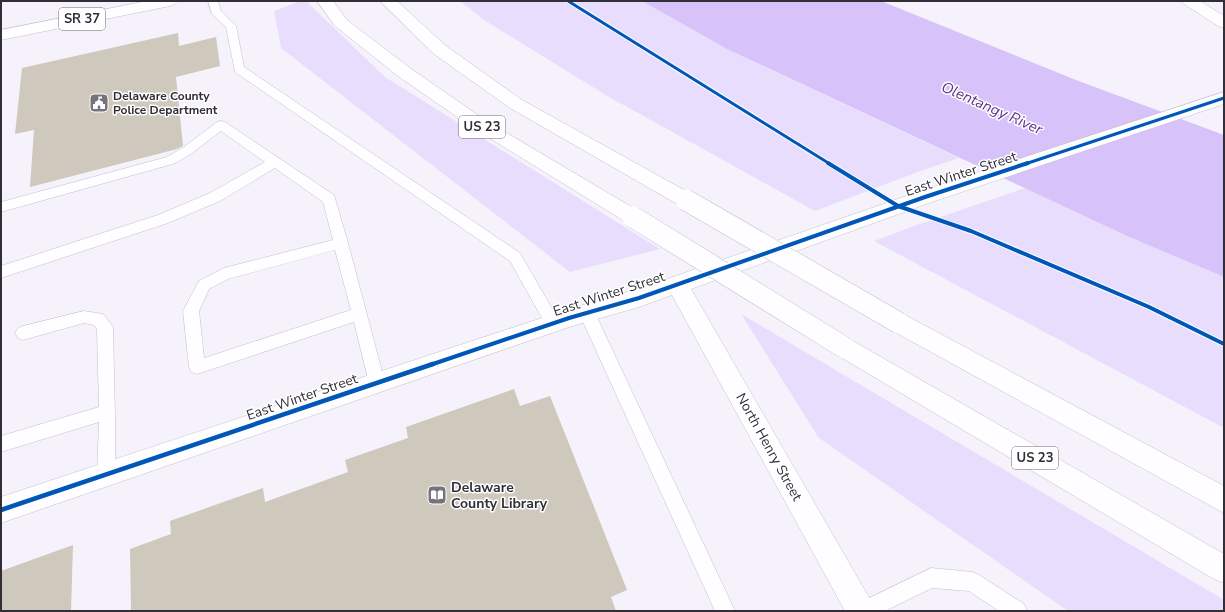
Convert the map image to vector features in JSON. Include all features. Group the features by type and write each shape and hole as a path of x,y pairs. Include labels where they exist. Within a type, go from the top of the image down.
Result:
{"main road":[{"name":"SR 37","path":"1,35 166,1"},
{"name":"US 23","path":"325,1 341,22 404,72 479,124 845,348 1224,568"},
{"path":"1189,1 1224,23"},
{"name":"US 23","path":"394,6 440,50 516,104 899,323 1224,500"},
{"name":"East Winter Street","path":"1,510 553,324 639,298 925,197 1219,99"},
{"name":"North Henry Street","path":"677,284 861,611"}],"lane":[{"path":"213,1 216,12 230,26 239,68 516,257 553,324"},
{"path":"1,207 171,160 188,150 221,125 329,199 377,383"},
{"path":"1,272 164,219 215,197 275,162"},
{"path":"341,243 224,274 204,284 191,311 197,367 359,314"},
{"path":"587,313 725,611"},
{"path":"23,333 84,317 98,318 105,327 107,417 106,474"},
{"path":"1,444 103,413 107,417"},
{"path":"864,611 931,578 972,582 1017,611"}],"shaded area":[{"path":"301,1 306,1 385,77 660,249 570,272 281,48 274,11"},
{"path":"460,1 642,1 727,49 959,158 920,171 815,211 609,97 484,20"},
{"path":"1025,188 1127,236 1224,277 1224,428 874,241"},
{"path":"741,314 1224,600 1224,611 1068,611 819,438"}],"water":[{"name":"Olentangy River","path":"642,1 881,1 1076,80 1224,135 1224,277 1127,236 727,49"}],"building":[{"name":"Delaware County Police Department","path":"178,33 179,46 216,37 220,66 176,77 183,146 177,149 30,187 34,130 15,134 22,68"},
{"name":"Delaware County Library","path":"514,389 520,406 550,396 627,590 611,597 616,611 131,611 130,549 171,534 170,521 263,488 265,502 348,472 345,460 408,438 406,427"},
{"path":"73,545 71,611 1,611 1,571"}],"cycle path":[{"path":"568,1 898,206 971,231 1149,307 1224,344"},
{"path":"1,510 569,318 639,298 925,197 1224,98"}],"place":[{"name":"Delaware County Police Department","path":"99,103"},
{"name":"Delaware County Library","path":"437,495"}]}
